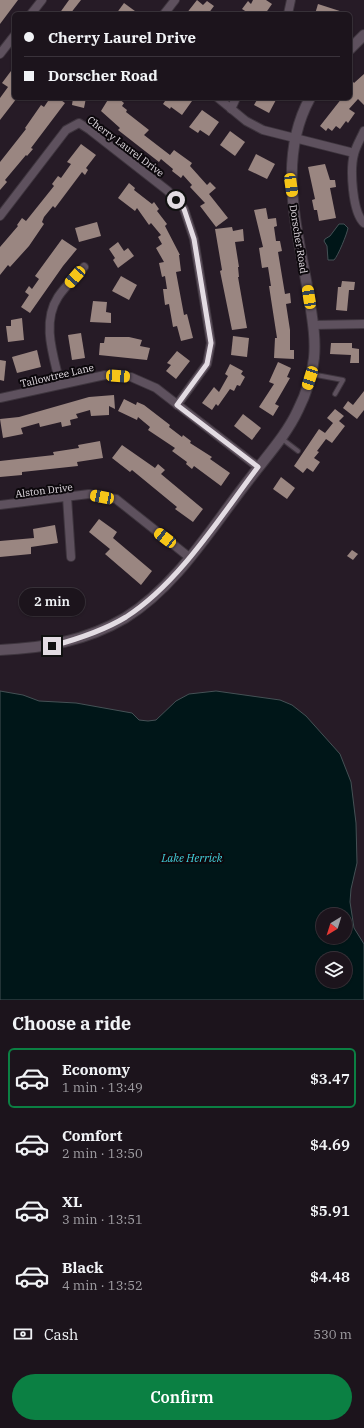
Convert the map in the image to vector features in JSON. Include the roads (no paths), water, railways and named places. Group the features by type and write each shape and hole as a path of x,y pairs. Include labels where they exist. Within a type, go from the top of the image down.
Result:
{"street":[{"path":"33,12 42,0"},
{"path":"166,12 175,0"},
{"path":"288,12 291,0"},
{"path":"352,47 364,35"},
{"path":"0,54 12,39"},
{"path":"220,100 246,121 263,130 354,153"},
{"path":"231,109 235,100"},
{"name":"Dorscher Road","path":"0,650 52,646 93,634 125,618 155,595 189,557 281,438 298,410 311,374 314,343 313,325 291,185 291,157 302,115 309,100"},
{"name":"Cherry Laurel Drive","path":"0,216 66,130 78,123 90,130 168,191 184,209 194,239 211,343 207,364 177,405"},
{"path":"364,131 354,153 352,168 357,212 364,223"},
{"path":"60,384 49,332 50,316 57,298 84,267"},
{"path":"313,325 364,324"},
{"name":"Tallowtree Lane","path":"0,398 105,375 131,377 156,388 258,467"},
{"name":"Alston Drive","path":"0,505 88,494 116,499 189,557"},
{"path":"67,497 71,557"}],"lane":[{"path":"311,374 343,380 335,394"},
{"path":"281,438 298,451"}],"water":[{"path":"339,224 344,224 348,228 336,258 334,260 328,260 327,246 324,241"},
{"name":"Lake Herrick","path":"0,691 23,695 39,701 76,703 132,713 139,720 148,721 156,720 176,701 189,694 216,691 280,700 292,705 306,716 340,754 351,782 356,823 357,863 351,889 351,908 316,908 316,944 352,944 352,915 354,928 364,944 364,1000 0,1000"}]}
